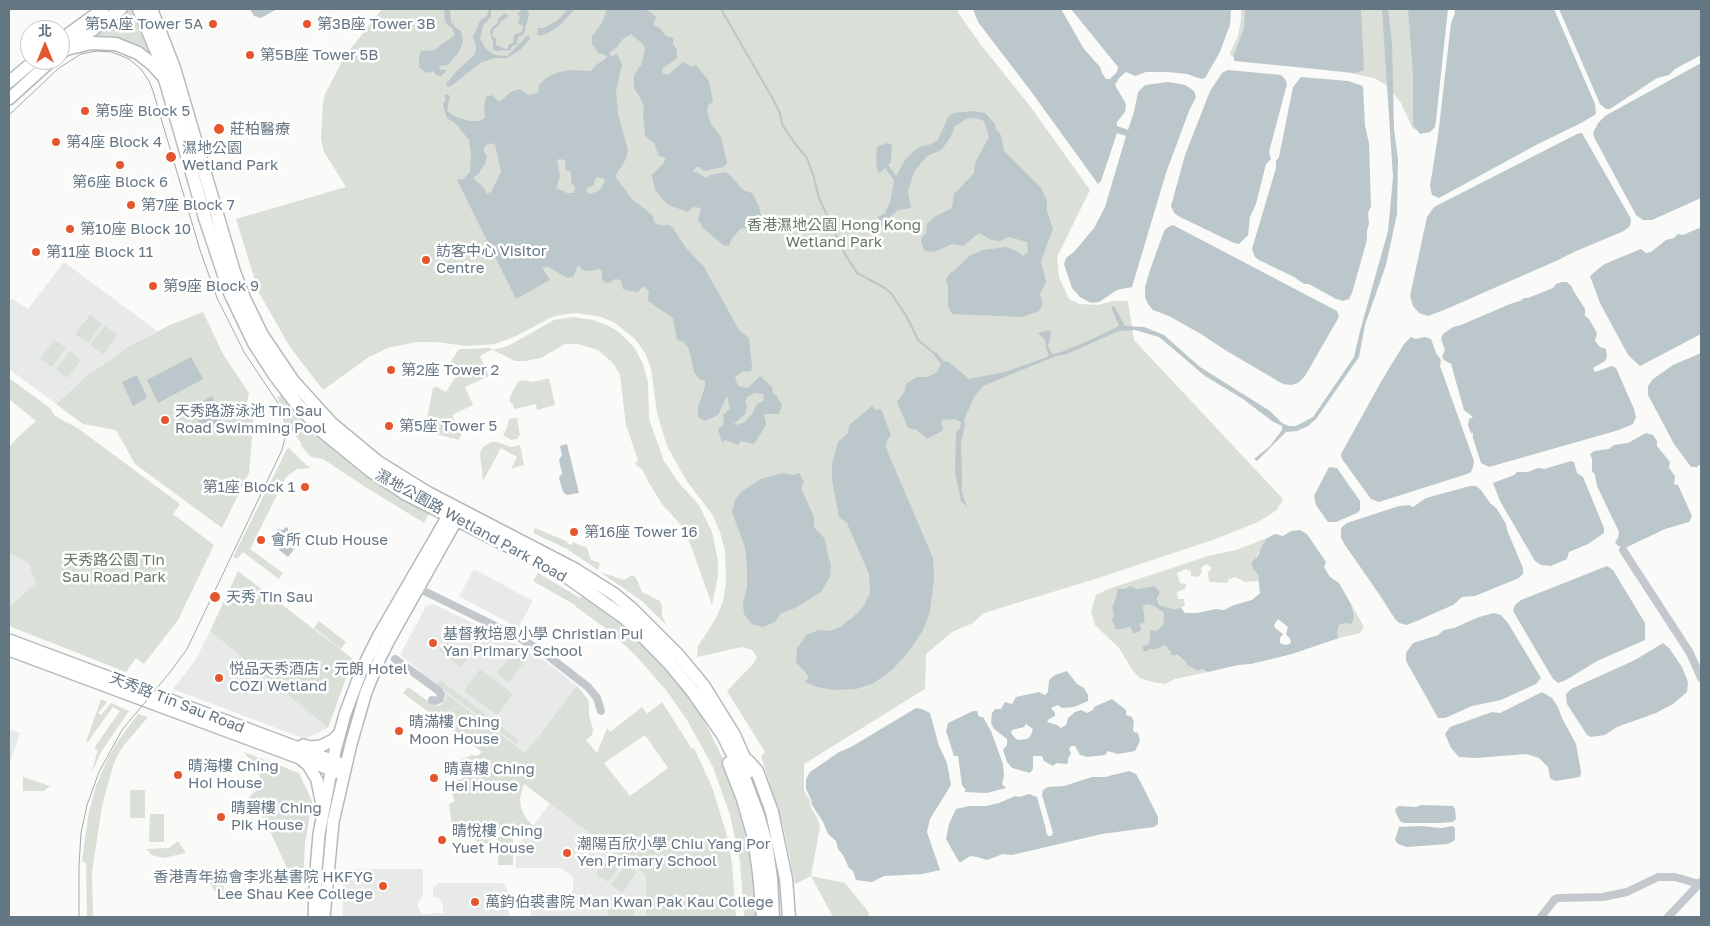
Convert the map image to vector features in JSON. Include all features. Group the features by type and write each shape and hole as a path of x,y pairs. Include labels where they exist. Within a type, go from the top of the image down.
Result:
{"main road":[{"name":"濕地公園路 Wetland Park Road","path":"139,9 153,40 223,276 241,318 264,359 296,402 338,445 388,483 455,516 576,570 608,590 632,609 665,640 697,678 724,718 745,757 756,797 767,852 772,885 773,917"},
{"name":"濕地公園路 Wetland Park Road","path":"152,9 172,61 234,272 262,336 283,367 316,408 346,436 498,547 530,557 589,592 636,628 682,677 731,749 769,826 774,851 780,917"},
{"path":"70,47 91,43 116,44 145,58 164,78"},
{"path":"711,719 748,814 758,860 763,917"},
{"path":"745,757 757,772 772,812 786,879 789,917"}],"street":[{"path":"70,40 103,9"},
{"path":"70,43 121,9"},
{"path":"9,82 23,70"},
{"path":"9,99 41,70"},
{"path":"324,917 333,822 356,724 373,674 393,632 455,516"},
{"path":"314,917 316,870 323,813 339,734 354,692 379,635 455,516"},
{"path":"1624,550 1690,653 1701,678"},
{"path":"418,588 518,637 547,655 588,687 596,698 601,711"},
{"name":"天秀路 Tin Sau Road","path":"9,640 267,736 332,766"},
{"name":"天秀路 Tin Sau Road","path":"9,650 301,758 344,770"},
{"path":"395,659 439,692 441,695 440,699 432,700"},
{"path":"267,736 311,747 330,742 339,734"},
{"path":"301,758 308,765 317,780 323,813"},
{"path":"1541,917 1558,898 1603,897 1627,892 1658,877 1675,877 1700,883 1668,917"},
{"path":"326,896 330,917"}],"shaded area":[{"path":"250,9 277,9 261,18 254,16"},
{"path":"444,9 452,9 450,11 451,22 461,31 463,41 459,52 448,65 440,66 441,70 447,70 441,76 436,75 434,71 426,73 419,67 419,57 421,51 434,50 455,35 452,28 445,22"},
{"path":"489,9 491,9 491,17 483,26 480,39 486,49 495,55 507,56 528,35 530,39 521,49 507,58 495,58 480,63 450,87 447,86 446,84 455,73 475,54 476,45 473,37 480,21 487,16"},
{"path":"523,9 527,9 529,14 524,34 518,37 517,44 512,46 511,50 493,50 490,32 492,27 497,24 499,18 505,13 508,15 494,29 492,35 496,39 496,45 508,48 509,44 513,43 514,35 522,32 523,26 518,23 520,16 517,14"},
{"path":"568,9 575,9 558,27 540,36 537,34 538,28 543,28 557,21"},
{"path":"607,9 646,9 656,17 653,25 660,28 666,36 673,38 673,44 677,50 677,58 662,69 663,74 669,74 683,62 691,67 696,65 709,81 713,102 708,105 707,111 711,124 721,137 727,163 723,167 704,171 696,167 693,172 697,172 706,178 710,175 726,172 743,190 752,193 759,206 761,217 759,221 762,230 752,227 740,229 731,240 729,246 723,245 704,229 698,220 701,208 694,207 687,212 667,204 655,190 652,175 666,158 659,156 654,143 645,136 644,107 634,88 634,75 641,65 645,50 644,45 631,34 623,39 609,53 612,57 616,54 622,65 616,90 618,114 628,150 626,159 615,176 631,198 653,216 654,222 659,225 669,225 673,228 686,248 704,267 739,330 749,338 752,367 751,371 742,372 735,377 738,386 748,388 760,376 772,387 773,394 776,395 782,405 779,414 764,414 766,425 754,444 741,441 738,445 725,440 722,443 718,429 724,425 723,415 730,409 727,396 718,415 705,421 698,417 698,407 705,387 705,380 700,380 694,372 689,349 684,342 677,340 673,318 648,301 649,291 643,286 638,292 623,289 621,280 615,279 609,283 604,282 600,269 583,270 578,265 573,277 567,278 547,266 542,268 550,280 516,299 457,180 463,179 470,172 471,154 469,140 455,123 447,118 443,106 446,98 444,96 447,94 450,96 447,111 454,116 469,121 479,121 485,118 484,106 486,97 492,95 499,102 511,92 519,89 529,95 538,93 539,85 546,78 556,73 570,70 591,71 596,65 607,58 606,55 598,53 592,44 592,36 602,23","holes":["490,143 495,145 501,172 491,192 487,194 484,188 473,178 485,164 487,156 484,152 484,147","559,159 565,160 566,170 571,172 571,182 575,187 574,193 567,193 556,188 560,176 557,161","596,177 604,179 605,181 600,190 591,194 586,192 587,188 593,186","755,393 764,394 763,401 757,404 752,414 744,422 737,425 734,424 745,414 747,397"]},
{"path":"973,9 1061,9 1084,49 1100,67 1106,79 1110,79 1117,72 1118,67 1071,9 1231,9 1230,25 1220,52 1205,78 1201,79 1187,74 1168,72 1146,72 1135,76 1126,72 1115,85 1126,104 1125,112 1117,122 1117,126 1128,130 1138,92 1145,85 1168,82 1185,85 1194,91 1196,97 1166,173 1132,287 1117,290 1099,302 1091,303 1080,297 1072,288 1064,264 1066,258 1074,252 1094,228 1105,207 1126,136 1117,133 1101,181 1098,184 978,22"},
{"path":"1245,9 1361,9 1364,70 1356,73 1234,61 1234,55 1244,28"},
{"path":"1382,9 1388,9 1392,43 1394,129 1398,159 1397,214 1386,265 1365,325 1359,357 1316,419 1308,426 1297,431 1286,432 1257,461 1254,459 1270,446 1282,430 1282,426 1205,376 1159,337 1135,330 1119,331 1067,354 1056,356 983,386 974,397 964,420 965,424 961,443 962,492 967,507 961,501 955,472 956,433 960,428 961,422 955,419 943,420 941,423 942,431 927,439 917,430 908,428 897,402 905,391 906,384 917,377 928,377 937,372 941,364 934,355 936,352 943,361 949,362 969,379 1005,372 1047,357 1049,354 1046,349 1045,340 1038,333 1049,330 1051,333 1048,346 1052,354 1088,341 1119,326 1111,307 1114,306 1125,326 1144,327 1164,335 1200,367 1270,411 1282,423 1296,426 1313,417 1354,357 1388,231 1393,177"},
{"path":"1408,9 1448,9 1435,127 1430,132 1420,134 1413,125 1413,74"},
{"path":"1454,9 1554,9 1595,104 1596,114 1439,198 1432,195 1430,186 1438,136 1451,23 1455,13"},
{"path":"1559,9 1701,9 1701,55 1675,69 1669,75 1657,78 1610,109 1606,109 1600,104"},
{"path":"1701,63 1701,198 1652,220 1643,220 1636,215 1593,133 1598,123 1605,116"},
{"path":"1228,70 1281,75 1287,84 1269,152 1271,159 1266,164 1256,204 1250,217 1248,235 1239,244 1180,217 1174,213 1171,206 1185,155 1210,91 1222,73"},
{"path":"1301,77 1348,81 1363,86 1365,126 1369,143 1371,206 1368,213 1367,240 1352,293 1349,299 1343,301 1309,284 1304,284 1259,260 1255,257 1252,249 1276,168 1276,161 1279,157 1293,87"},
{"path":"973,111 985,113 995,124 996,130 1000,133 1004,151 1041,188 1047,201 1047,211 1053,229 1041,261 1046,282 1040,294 1043,304 1039,311 1022,317 952,314 948,306 948,286 946,280 949,274 969,256 983,250 1006,247 1017,251 1023,256 1028,252 1027,242 1009,237 1000,241 991,240 979,233 963,246 952,244 934,252 925,251 921,242 922,237 926,233 927,224 934,217 952,208 954,194 974,173 975,163 989,137 984,121 975,118 966,119 955,126 950,138 941,150 927,156 914,172 908,191 911,208 898,210 890,217 887,224 882,226 878,217 885,213 890,202 894,180 885,168 879,173 876,159 877,147 887,143 892,145 891,162 888,165 896,176 905,160 913,152 919,147 929,145 938,140 948,117 953,113"},
{"path":"1582,133 1631,219 1630,226 1624,231 1444,310 1428,316 1419,313 1413,306 1410,296 1427,217 1434,207"},
{"path":"1173,225 1337,311 1339,317 1305,376 1298,383 1291,385 1283,384 1201,334 1169,316 1153,310 1148,304 1145,297 1145,287 1150,270 1164,231"},
{"path":"1699,228 1701,229 1701,334 1640,366 1628,355 1600,303 1590,276 1603,265 1614,260 1641,249 1646,253 1651,252 1666,240 1674,238 1678,234 1683,235"},
{"path":"64,262 157,331 129,346 102,364 56,404 9,369 9,299 13,299 28,309"},
{"path":"1567,282 1572,287 1585,309 1585,316 1589,319 1597,333 1595,341 1600,347 1606,349 1607,357 1605,361 1593,368 1595,372 1612,366 1616,368 1636,417 1633,424 1619,430 1489,467 1481,463 1473,433 1471,433 1468,425 1469,419 1473,417 1464,410 1451,364 1444,360 1442,356 1445,350 1441,339 1443,334 1453,327 1553,288 1556,284"},
{"path":"1411,337 1415,339 1425,337 1431,339 1436,353 1441,360 1440,366 1474,461 1473,467 1471,472 1467,474 1379,502 1371,499 1342,459 1341,454 1382,380 1404,344"},
{"path":"1701,353 1701,464 1697,467 1691,467 1674,444 1648,395 1648,386 1653,379 1673,365"},
{"path":"191,357 203,379 158,403 147,380"},
{"path":"137,375 147,398 133,406 122,382"},
{"path":"212,396 224,419 202,430 191,408"},
{"path":"872,406 876,410 881,409 891,435 887,440 886,448 933,558 934,579 930,611 923,630 910,650 893,669 874,683 856,689 834,690 817,687 805,682 809,677 796,662 797,649 806,635 819,630 829,631 840,627 851,619 863,607 870,593 869,574 847,523 839,517 832,480 832,464 838,442 848,433 849,425"},
{"path":"1646,433 1653,435 1657,441 1657,446 1670,462 1669,468 1675,476 1674,484 1678,485 1692,516 1689,522 1665,529 1625,548 1618,546 1615,542 1619,532 1597,486 1595,475 1592,471 1590,454 1594,451 1609,449 1614,445 1628,443"},
{"path":"567,444 579,493 567,495 563,492 559,478 562,473 559,460 562,455 560,446"},
{"path":"1571,461 1574,462 1577,473 1583,477 1604,528 1604,533 1588,544 1569,552 1567,559 1551,566 1541,565 1535,561 1500,501 1493,483 1517,472 1528,472 1538,468 1544,469"},
{"path":"1329,467 1337,468 1360,501 1360,510 1357,513 1336,522 1328,522 1316,505 1314,496"},
{"path":"782,473 793,475 799,473 804,482 801,488 814,517 814,527 825,539 831,564 830,577 821,592 795,608 780,614 775,622 763,627 752,624 744,614 743,604 747,587 745,547 732,512 735,500 742,491 761,479"},
{"path":"1476,486 1481,490 1497,509 1506,524 1523,568 1523,574 1519,578 1475,596 1462,597 1453,605 1407,625 1399,623 1345,545 1341,538 1341,528 1347,523 1399,506 1409,505 1413,507 1426,498"},
{"path":"286,527 288,528 288,533 293,531 303,538 288,557 279,550 282,543 276,533 277,529 283,530"},
{"path":"1300,530 1307,534 1326,562 1324,567 1330,577 1339,583 1351,604 1354,617 1352,624 1339,625 1337,633 1339,638 1292,654 1208,672 1202,669 1198,671 1187,665 1177,655 1171,655 1171,652 1165,645 1157,649 1149,649 1146,652 1143,650 1143,646 1149,644 1150,630 1156,631 1163,625 1164,613 1154,606 1146,604 1143,606 1145,623 1140,624 1141,630 1134,634 1130,627 1116,629 1112,620 1114,614 1112,607 1117,589 1125,589 1130,586 1137,589 1154,586 1160,592 1157,599 1159,605 1173,609 1181,608 1185,613 1197,613 1216,609 1224,610 1252,600 1260,593 1258,575 1252,567 1252,562 1258,556 1267,538 1275,534 1283,536 1291,531","holes":["1278,619 1288,627 1286,634 1291,640 1290,644 1285,645 1280,643 1280,638 1283,634 1274,625"]},
{"path":"9,553 28,563 36,583 9,607"},
{"path":"1607,566 1613,570 1645,623 1645,640 1597,661 1558,683 1553,679 1513,611 1515,605 1521,600"},
{"path":"474,569 533,601 518,628 459,596"},
{"path":"433,604 517,644 548,663 577,686 525,753 418,672 419,670 400,655 426,606"},
{"path":"1494,613 1501,615 1508,623 1541,678 1536,684 1501,700 1472,706 1445,718 1438,718 1406,661 1406,653 1413,643"},
{"path":"210,631 328,728 305,739 173,689 195,661"},
{"path":"1663,643 1669,648 1682,667 1688,682 1687,692 1673,704 1656,713 1617,727 1605,735 1591,737 1587,735 1567,704 1566,694 1571,689 1635,660"},
{"path":"1067,671 1077,684 1084,688 1088,695 1088,701 1074,707 1062,708 1058,705 1051,708 1055,716 1047,722 1061,728 1066,725 1068,718 1075,712 1081,710 1087,713 1093,710 1094,707 1112,699 1126,710 1126,715 1132,717 1134,732 1138,733 1140,741 1135,751 1118,754 1108,751 1105,755 1087,757 1080,755 1075,746 1071,746 1069,749 1071,753 1066,764 1056,763 1053,766 1044,761 1042,756 1033,756 1033,769 1030,773 1012,768 1007,762 1003,750 1007,745 1007,739 994,729 991,723 992,713 995,709 1001,709 1005,702 1012,704 1016,697 1039,692 1045,695 1048,692 1049,680 1055,675","holes":["1026,724 1033,729 1027,739 1018,740 1011,733 1012,730 1024,727"]},
{"path":"1542,692 1552,698 1558,707 1576,744 1581,772 1580,777 1555,781 1550,778 1548,767 1539,758 1526,754 1476,758 1459,757 1451,748 1445,734 1450,727 1492,712 1500,713"},
{"path":"916,708 930,713 939,746 947,763 951,785 930,819 927,832 940,870 923,874 884,876 872,882 856,880 853,871 849,868 838,849 836,841 828,834 812,805 806,789 806,779 810,772 839,752 851,747"},
{"path":"973,711 977,711 979,717 983,717 991,731 1003,764 1004,776 1002,784 1006,788 987,793 964,792 966,790 962,785 958,756 954,756 946,731 948,723"},
{"path":"9,729 20,733 9,766"},
{"path":"1129,771 1136,774 1158,817 1158,824 1154,827 1102,834 1012,855 1003,854 987,860 970,856 961,862 959,862 946,839 949,824 956,809 969,806 986,806 1015,796 1019,797 1029,794 1037,797 1046,832 1048,836 1051,836 1053,833 1042,795 1043,790 1048,787 1064,786 1092,777 1105,777"},
{"name":"潮陽百欣小學 Chiu Yang Por Yen Primary School","path":"550,803 646,875 646,917 531,917 531,892 573,892 573,877 560,868 516,868 516,848"},
{"path":"1421,805 1453,806 1456,819 1453,822 1404,823 1400,821 1395,811 1399,806 1416,807"},
{"path":"1452,826 1455,828 1455,840 1448,844 1407,847 1398,844 1395,840 1399,827 1442,828"},
{"name":"香港青年拹會李兆基書院 HKFYG Lee Shau Kee College","path":"342,869 423,869 423,895 417,906 422,914 443,913 443,906 438,897 433,897 433,886 437,886 437,883 503,883 509,893 509,917 343,917"}],"green space":[{"path":"128,9 132,9 134,13 151,59 85,39"},
{"name":"香港濕地公園 Hong Kong Wetland Park","path":"382,9 957,9 981,45 1030,106 1090,190 1057,257 1059,277 1069,299 1080,304 1098,305 1113,301 1128,301 1134,340 1283,499 1277,510 1258,522 1213,540 984,613 973,623 952,632 926,654 925,689 804,764 804,791 810,800 811,808 818,819 820,827 811,876 795,884 784,829 761,756 765,752 727,691 753,664 757,657 752,650 742,647 697,657 698,646 715,620 723,602 726,582 725,551 720,532 712,514 686,480 667,446 657,413 651,368 645,353 635,339 615,323 601,317 577,313 560,315 495,344 466,346 436,342 417,342 388,348 369,357 323,390 290,347 259,293 236,219 346,187 324,152 321,139 323,103 325,94 345,56"},
{"path":"1241,9 1437,9 1422,131 1413,129 1401,103 1388,86 1374,78 1231,56 1230,53 1238,36"},
{"name":"天秀路游泳池 Tin Sau Road Swimming Pool","path":"203,312 223,354 249,393 246,409 251,410 254,415 249,473 222,528 135,464 116,430 83,424 56,404 86,376 129,346 172,324"},
{"path":"90,315 102,324 88,343 75,334"},
{"path":"573,317 593,320 611,327 634,347 643,364 648,383 649,419 664,461 679,483 699,505 712,532 718,561 718,576 712,605 691,546 681,525 662,504 642,469 635,464 638,460 626,425 620,375 613,363 598,350 578,344 565,344 541,358 525,361 515,361 493,350 508,346 554,320"},
{"path":"105,326 117,335 103,354 90,345"},
{"path":"55,340 66,348 52,367 40,358"},
{"path":"490,348 493,350 480,356 489,376 465,387 473,405 452,415 462,436 460,436 459,440 428,432 425,429 433,388 437,387 446,392 458,373 448,366 459,349"},
{"path":"70,351 81,360 67,378 56,370"},
{"name":"天秀路公園 Tin Sau Road Park","path":"9,378 50,408 55,416 79,429 180,504 173,514 214,545 178,620 144,664 136,658 126,672 9,626 9,607 36,583 28,563 9,553 9,447 36,421 9,399"},
{"path":"549,378 555,405 537,410 536,404 514,409 513,404 510,402 510,397 518,382 522,380 533,382"},
{"path":"284,393 429,514 424,523 323,459 311,457 301,446 301,443 290,428 287,427 284,410 277,398"},
{"path":"517,418 520,435 517,439 511,440 503,435 509,419"},
{"path":"491,442 511,447 520,445 524,465 511,469 517,457 501,448 483,481 480,453 483,447"},
{"path":"288,447 311,468 297,469 286,477 250,549 283,573 279,579 243,552 237,559 233,557"},
{"path":"535,528 569,544 572,545 573,542 587,548 591,560 600,563 598,570 567,549 533,533"},
{"path":"1267,538 1252,567 1258,575 1258,581 1245,582 1235,577 1229,579 1227,583 1209,582 1208,573 1212,568 1206,564 1201,568 1202,572 1198,577 1191,576 1191,571 1186,569 1177,573 1180,583 1186,584 1186,588 1177,592 1178,599 1184,599 1185,605 1181,608 1173,609 1159,605 1154,586 1137,589 1117,589 1112,607 1122,629 1130,627 1134,633 1140,630 1140,624 1145,623 1143,606 1146,603 1154,606 1164,613 1163,625 1156,631 1149,633 1149,644 1143,646 1149,649 1157,649 1165,645 1171,652 1185,661 1187,665 1198,671 1202,669 1208,672 1175,679 1165,684 1140,678 1133,671 1119,648 1095,625 1091,611 1096,595 1108,589 1208,556 1236,550"},
{"path":"238,571 353,659 328,728 210,631"},
{"path":"600,572 624,580 632,575 636,578 642,592 660,601 662,616 667,626 642,601"},
{"path":"538,573 580,598 583,595 621,622 652,652 690,697 701,714 729,771 748,832 757,917 744,917 740,862 730,815 713,767 687,720 666,690 635,655 612,633 575,605 533,581"},
{"path":"1351,604 1364,627 1360,633 1339,638 1337,633 1339,625 1347,623 1354,617"},
{"path":"319,621 346,642 341,649 314,628"},
{"path":"447,639 470,656 461,667 439,650"},
{"path":"515,651 526,659 509,682 497,673"},
{"path":"480,669 513,694 497,715 464,691"},
{"path":"440,680 519,740 516,744 437,684"},
{"path":"577,686 589,702 589,715 593,729 592,735 586,740 597,753 607,728 610,732 642,707 647,714 662,702 692,749 694,748 712,787 726,832 732,863 736,917 646,917 646,875 524,784 520,798 521,808 533,826 513,832 498,830 493,834 490,842 485,845 476,841 474,836 475,830 470,826 452,828 449,804 455,801 448,784 463,778 456,762 472,755 477,756 482,752 403,693 408,687 435,706 440,705 445,700 446,695 443,691 525,753","holes":["645,735 668,768 630,796 604,763"]},
{"path":"101,699 107,702 98,713 101,715 111,703 129,711 101,752 91,774 81,808 98,750 94,748 120,711 113,707 87,743"},
{"path":"138,714 148,717 117,756 102,806 92,872 93,917 87,917 86,863 82,861 89,811 96,786 109,756"},
{"path":"244,752 299,773 312,801 305,843 303,884 290,874 266,823 249,797 257,790 260,776"},
{"path":"23,777 50,786 44,791 23,791"},
{"path":"130,790 145,790 145,818 130,818"},
{"path":"150,814 164,814 164,842 149,842"},
{"path":"498,837 513,837 513,865 498,865"},
{"path":"178,841 186,853 163,858 152,855 146,849 169,848"},
{"path":"612,853 623,862 608,882 596,874"},
{"path":"626,864 637,872 622,893 611,885"},
{"path":"212,872 217,874 219,881 224,887 223,892 220,894 214,891 208,878"},
{"path":"811,876 845,883 867,910 870,917 833,917"},
{"path":"608,907 634,907 634,917 608,917"}],"waterway":[{"path":"721,9 773,99 780,113 782,124 807,158 819,198 845,254 857,273 891,293 907,317 918,340 935,354"}],"tram line":[{"path":"9,115 59,68 81,54 97,51 112,52 129,59 141,69 153,91 200,250 217,298 244,352 280,406 286,425 282,450 187,649 122,730 99,772 87,805 81,833 79,917"}],"place":[{"name":"第5A座 Tower 5A","path":"213,24"},
{"name":"第3B座 Tower 3B","path":"307,24"},
{"name":"第5B座 Tower 5B","path":"250,55"},
{"name":"第5座 Block 5","path":"85,111"},
{"name":"莊柏醫療","path":"219,129"},
{"name":"第4座 Block 4","path":"56,142"},
{"name":"濕地公園 Wetland Park","path":"171,157"},
{"name":"第6座 Block 6","path":"120,165"},
{"name":"第7座 Block 7","path":"131,205"},
{"name":"第10座 Block 10","path":"70,229"},
{"name":"第11座 Block 11","path":"36,252"},
{"name":"訪客中心 Visitor Centre","path":"426,260"},
{"name":"第9座 Block 9","path":"153,286"},
{"name":"第2座 Tower 2","path":"391,370"},
{"name":"天秀路游泳池 Tin Sau Road Swimming Pool","path":"165,420"},
{"name":"第5座 Tower 5","path":"389,426"},
{"name":"第1座 Block 1","path":"305,487"},
{"name":"第16座 Tower 16","path":"574,532"},
{"name":"會所 Club House","path":"261,540"},
{"name":"天秀 Tin Sau","path":"215,597"},
{"name":"基督教培恩小學 Christian Pui Yan Primary School","path":"433,643"},
{"name":"悦品天秀酒店‧元朗 Hotel COZi Wetland","path":"219,678"},
{"name":"晴滿樓 Ching Moon House","path":"399,731"},
{"name":"晴海樓 Ching Hoi House","path":"178,775"},
{"name":"晴喜樓 Ching Hei House","path":"434,778"},
{"name":"晴碧樓 Ching Pik House","path":"221,817"},
{"name":"晴悅樓 Ching Yuet House","path":"442,840"},
{"name":"潮陽百欣小學 Chiu Yang Por Yen Primary School","path":"567,853"},
{"name":"香港青年拹會李兆基書院 HKFYG Lee Shau Kee College","path":"383,886"},
{"name":"萬鈞伯裘書院 Man Kwan Pak Kau College","path":"475,902"}]}
